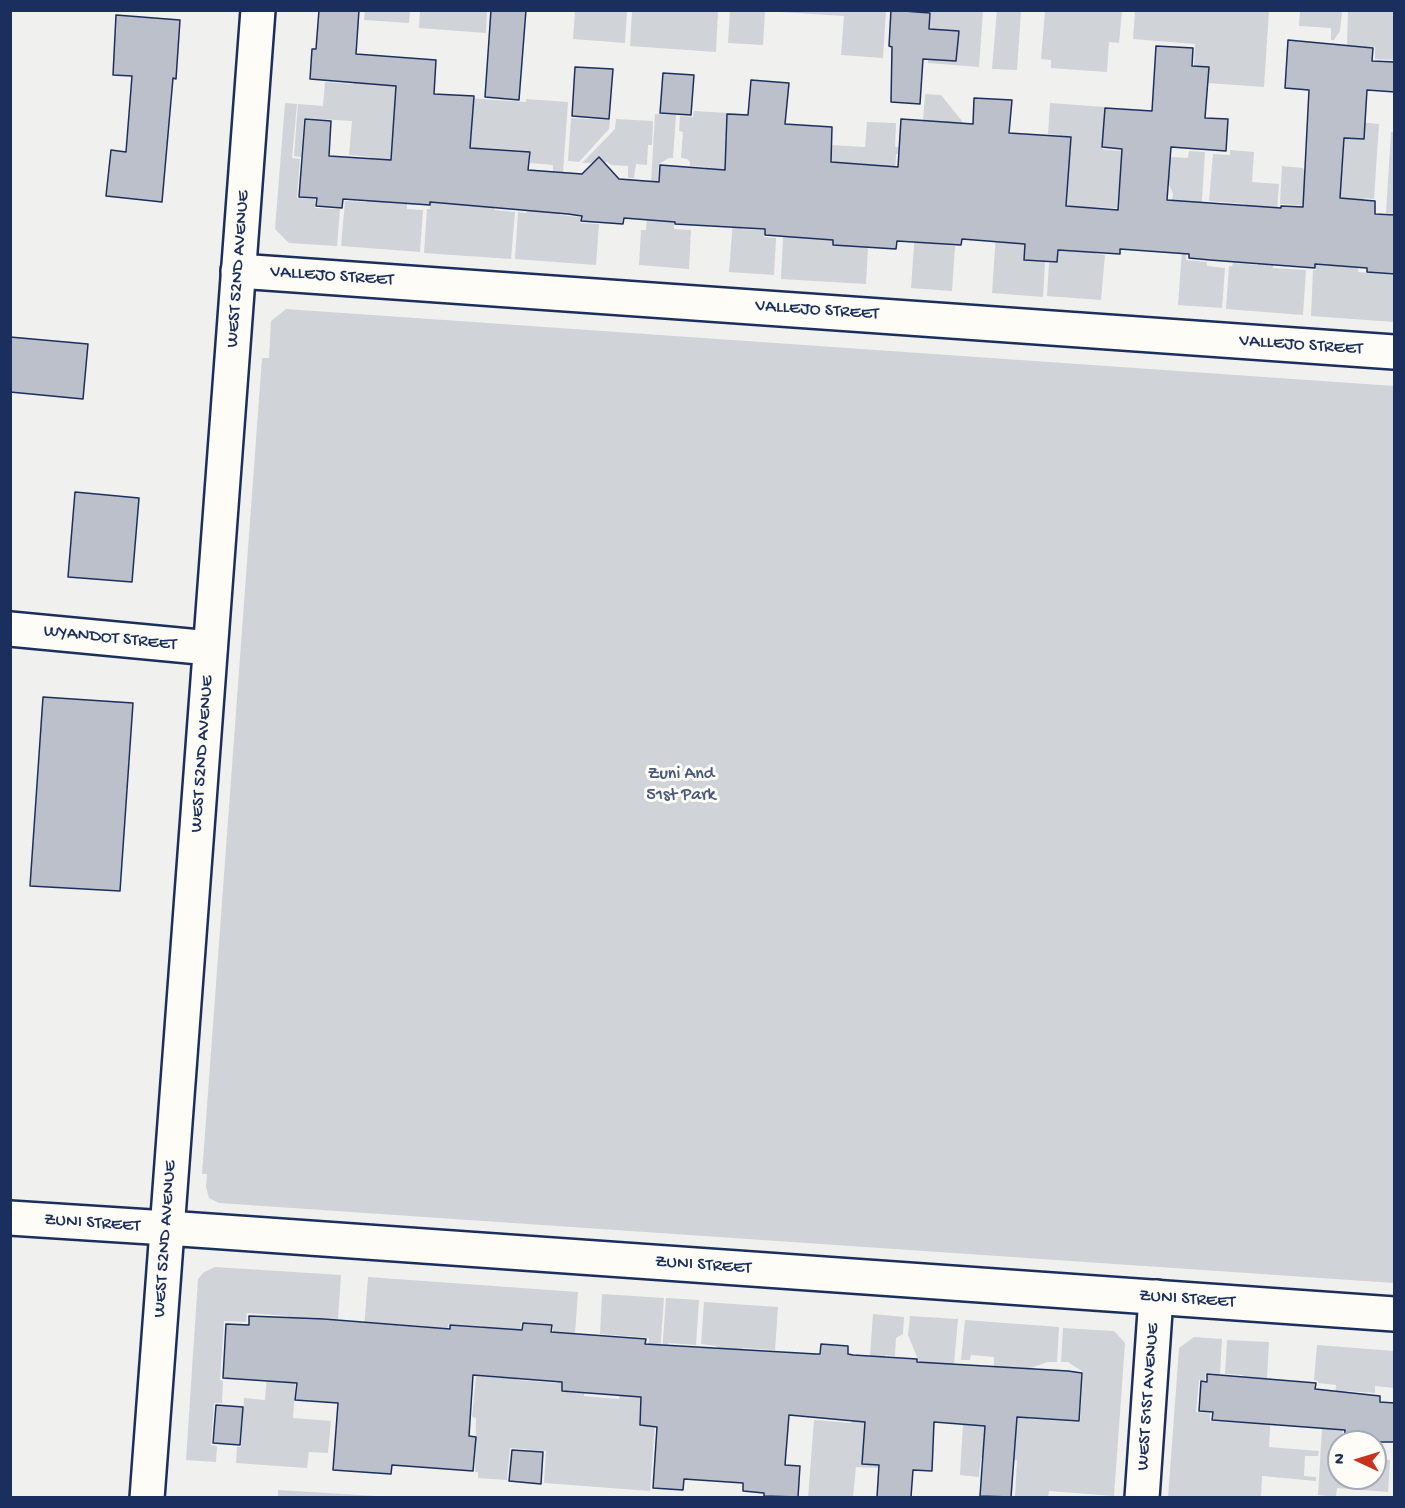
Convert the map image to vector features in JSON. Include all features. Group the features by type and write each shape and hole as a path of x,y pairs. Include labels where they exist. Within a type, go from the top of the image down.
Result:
{"street":[{"name":"WEST 52ND AVENUE","path":"147,1497 258,10"},
{"name":"VALLEJO STREET","path":"238,271 1395,352"},
{"name":"WYANDOT STREET","path":"10,629 210,648"},
{"name":"ZUNI STREET","path":"10,1218 1395,1314"},
{"name":"WEST 51ST AVENUE","path":"1142,1497 1156,1297"}],"green space":[{"path":"997,10 1021,11 1017,70 992,69"},
{"path":"365,11 410,11 409,23 364,20"},
{"path":"420,11 487,11 486,33 419,28"},
{"path":"575,11 627,11 625,43 573,39"},
{"path":"632,11 718,11 716,52 630,46"},
{"path":"730,11 765,11 763,45 728,43"},
{"path":"779,11 886,11 883,58 841,55 844,16"},
{"path":"931,11 983,11 979,67 928,63"},
{"path":"1045,11 1122,11 1119,43 1109,42 1107,72 1051,68 1051,60 1041,59"},
{"path":"1135,11 1269,11 1264,87 1193,82 1195,44 1133,39"},
{"path":"1300,11 1342,11 1340,31 1334,40 1331,40 1331,28 1299,26"},
{"path":"1348,11 1394,11 1394,60 1375,59 1375,47 1347,45"},
{"path":"355,56 398,59 388,203 407,204 407,209 423,210 420,252 341,246 345,201 367,202 370,157 349,155 352,121 304,118 301,157 294,156 298,104 323,106 325,82 353,84"},
{"path":"925,94 941,95 962,121 959,156 935,244 955,246 952,291 911,288"},
{"path":"437,96 526,102 526,99 568,102 563,172 553,171 553,165 530,163 531,151 482,148 477,205"},
{"path":"285,103 297,104 292,158 300,159 297,198 315,199 315,208 340,209 337,246 289,243 275,229"},
{"path":"1050,103 1105,107 1102,149 1121,151 1120,171 1121,154 1188,158 1189,151 1205,152 1201,216 1189,216 1186,260 1207,262 1207,266 1225,268 1222,308 1178,305 1184,223 1171,205 1173,194 1168,182 1119,188 1117,208 1067,207 1068,192 1030,189 1056,172 1059,135 1048,134"},
{"path":"694,111 745,114 741,165 747,166 742,229 764,230 764,237 776,238 774,275 729,272 733,221 705,181 705,167 690,166 687,159 681,158 683,132 679,131 680,116 693,117"},
{"path":"655,114 676,115 673,158 659,164 655,221 674,222 674,229 691,230 689,269 639,265 641,230 646,230 649,217"},
{"path":"571,118 610,120 609,129 579,162 568,161"},
{"path":"616,119 653,121 652,145 648,145 647,165 636,164 634,178 628,178 628,166 611,165 607,162 582,163 615,129"},
{"path":"1346,121 1379,124 1374,199 1364,198 1362,227 1310,206 1280,204 1282,166 1303,168 1304,171 1342,173"},
{"path":"867,122 896,123 895,147 902,147 901,154 896,154 895,179 863,177 864,164 832,162 836,185 833,244 868,247 866,284 781,279 783,237 789,237 789,231 769,123 813,126 812,144 865,147"},
{"path":"1391,132 1394,132 1394,214 1386,213"},
{"path":"1230,150 1254,152 1252,182 1279,184 1273,268 1306,270 1303,315 1226,309 1229,266 1233,263 1258,265 1261,218 1245,216 1245,204 1209,201 1213,154 1230,155"},
{"path":"1001,160 1025,243 1024,261 1045,262 1043,297 992,293"},
{"path":"563,175 560,215 580,217 580,223 599,224 596,265 515,259 518,212 526,213"},
{"path":"430,202 494,207 495,210 515,212 511,259 424,253 427,209 430,209"},
{"path":"1099,211 1096,254 1105,255 1101,300 1047,296 1049,263 1057,263 1059,247"},
{"path":"1338,226 1361,228 1358,272 1394,275 1394,322 1311,316 1313,270 1316,270 1316,265 1335,266"},
{"name":"Zuni And 51st Park","path":"286,309 1394,386 1394,1283 219,1203 209,1198 206,1187 207,1174 202,1174 262,358 269,358 271,321"},
{"path":"215,1267 341,1275 338,1319 323,1318 322,1329 288,1327 288,1316 247,1313 246,1322 224,1321 220,1380 223,1381 222,1403 214,1403 211,1445 217,1446 216,1462 186,1460 198,1279 204,1272"},
{"path":"368,1277 578,1292 575,1334 553,1332 553,1324 521,1322 519,1350 480,1347 482,1326 448,1324 445,1378 424,1326 370,1322 366,1369 361,1369"},
{"path":"602,1294 664,1298 650,1491 544,1483 546,1451 510,1448 507,1480 478,1478 478,1472 475,1472 476,1418 472,1417 476,1376 501,1378 503,1350 519,1351 517,1380 557,1383 558,1377 585,1379 584,1396 619,1399 620,1388 645,1390 649,1338 600,1334"},
{"path":"666,1298 699,1300 696,1345 668,1343 664,1408 686,1466 654,1464"},
{"path":"704,1302 778,1307 775,1350 742,1348 736,1416 725,1355 716,1346 701,1344"},
{"path":"873,1314 904,1317 903,1334 896,1338 895,1356 885,1355 878,1468 856,1467 853,1497 808,1498 814,1420 851,1423 868,1383"},
{"path":"910,1316 958,1319 954,1365 919,1362 908,1335"},
{"path":"965,1320 1059,1327 1057,1362 1047,1362 1031,1368 1028,1419 1080,1422 1083,1372 1068,1362 1061,1362 1063,1328 1114,1331 1125,1343 1114,1496 1049,1491 1048,1497 1015,1497 1017,1460 981,1458 979,1477 960,1475 963,1424 996,1426 1000,1367 994,1366 994,1357 971,1355 970,1360 961,1360"},
{"path":"299,1330 293,1418 331,1421 328,1453 309,1452 307,1468 236,1463 237,1447 241,1447 244,1398 265,1400 267,1373"},
{"path":"1194,1337 1222,1339 1220,1374 1206,1373 1205,1380 1199,1380 1196,1412 1210,1413 1210,1421 1242,1423 1243,1375 1225,1374 1227,1340 1269,1342 1267,1378 1273,1379 1269,1447 1319,1451 1318,1456 1305,1456 1304,1476 1316,1477 1316,1481 1262,1476 1261,1497 1168,1498 1179,1348"},
{"path":"1317,1345 1394,1351 1394,1388 1375,1386 1375,1393 1346,1391 1343,1430 1327,1430 1327,1490 1337,1490 1336,1497 1318,1495 1322,1429 1333,1429 1336,1385 1318,1383 1314,1380"},
{"path":"1387,1460 1390,1460 1388,1492 1362,1490 1387,1490"},
{"path":"278,1490 376,1496 376,1497 278,1497"}],"building":[{"path":"319,10 359,10 356,54 436,60 434,94 474,96 470,148 530,152 528,170 582,174 599,157 619,179 659,182 660,165 725,170 727,114 748,115 751,80 789,83 785,124 832,127 831,162 898,167 901,119 973,124 974,98 1012,100 1009,133 1071,137 1066,206 1118,210 1122,149 1102,147 1105,108 1152,111 1156,46 1193,48 1192,66 1209,67 1205,118 1228,119 1226,151 1171,147 1167,200 1281,208 1281,206 1303,207 1309,90 1285,88 1288,40 1373,48 1372,61 1395,62 1395,92 1367,90 1364,139 1344,138 1340,198 1375,201 1375,214 1395,215 1395,274 1367,272 1367,268 1315,264 1315,268 1210,260 1189,258 1189,254 1120,249 1120,254 1058,250 1057,262 1024,260 1025,244 962,239 961,245 897,241 896,249 833,245 833,240 765,235 765,229 675,224 675,222 624,218 623,224 581,221 582,216 568,214 430,202 430,205 343,199 342,208 316,206 317,198 299,197 305,119 331,121 329,156 391,160 396,86 310,79 312,49 316,49"},
{"path":"491,10 526,10 519,100 485,97"},
{"path":"891,10 930,13 929,29 959,31 956,61 923,59 920,104 891,102 892,47 889,46"},
{"path":"116,15 180,20 176,79 173,78 162,202 106,196 111,150 126,152 132,76 113,75"},
{"path":"575,67 613,69 609,119 572,116"},
{"path":"663,73 694,75 691,115 660,113"},
{"path":"10,337 88,344 83,399 10,392"},
{"path":"75,492 139,498 132,582 68,577"},
{"path":"43,697 133,703 120,891 30,886"},
{"path":"249,1316 324,1319 450,1329 450,1325 522,1330 523,1323 552,1325 551,1332 646,1339 645,1344 820,1354 821,1344 848,1346 848,1354 853,1355 917,1359 917,1362 1068,1371 1082,1373 1079,1421 1017,1417 1011,1497 980,1496 985,1426 934,1422 932,1471 913,1470 911,1497 877,1497 879,1465 862,1464 865,1422 789,1415 785,1465 800,1466 798,1497 764,1496 764,1493 743,1491 743,1483 684,1479 683,1490 653,1488 657,1427 640,1425 641,1397 562,1391 562,1382 473,1375 469,1436 476,1437 473,1471 392,1465 391,1474 333,1470 338,1403 295,1400 297,1383 223,1378 226,1324 249,1325"},
{"path":"1207,1374 1316,1383 1315,1389 1380,1396 1380,1402 1395,1403 1395,1442 1387,1442 1387,1430 1345,1430 1212,1420 1213,1412 1199,1411 1201,1381 1207,1382"},
{"path":"216,1405 243,1407 240,1445 213,1443"},
{"path":"512,1450 543,1452 541,1484 509,1481"}]}
